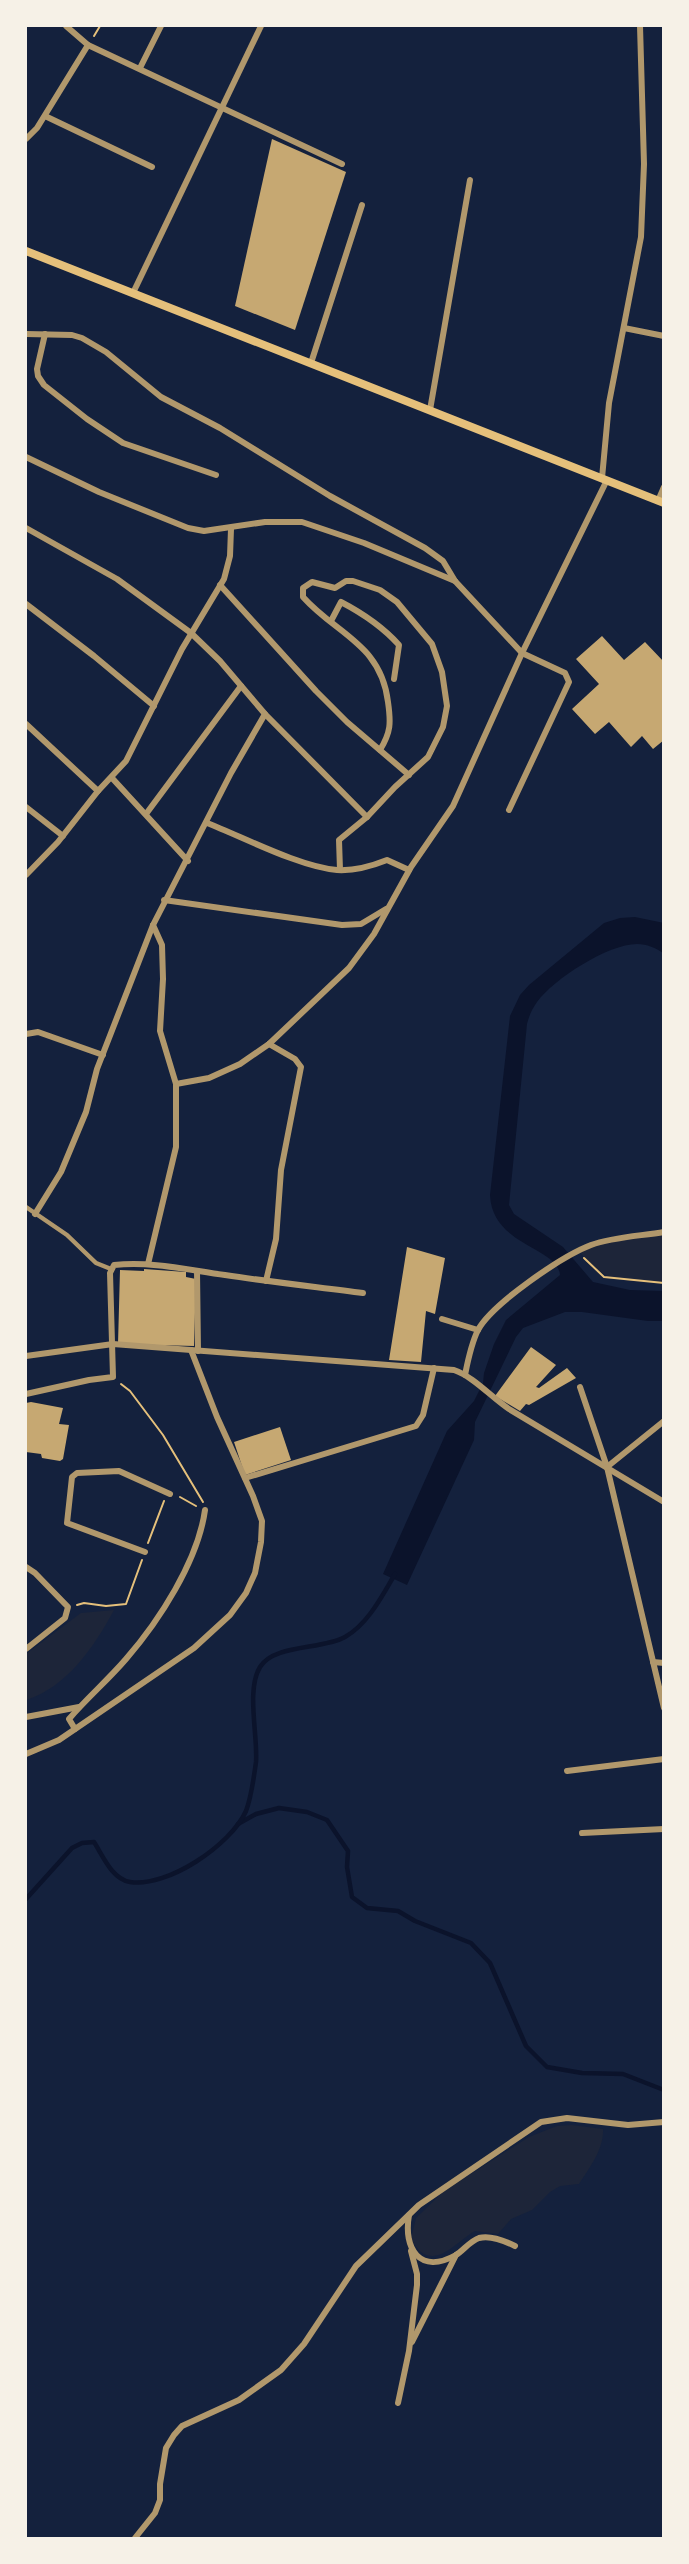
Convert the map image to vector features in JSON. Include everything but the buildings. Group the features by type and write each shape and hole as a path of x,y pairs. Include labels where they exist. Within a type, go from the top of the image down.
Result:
{"main road":[{"path":"26,251 661,502"}],"street":[{"path":"66,26 88,45 342,164"},
{"path":"140,68 160,26"},
{"path":"133,293 261,26"},
{"path":"176,1084 209,1078 240,1064 269,1044 349,968 374,934 409,870 453,806 522,653 605,479 609,403 641,237 644,164 640,26"},
{"path":"26,139 45,116 88,45"},
{"path":"45,116 152,167"},
{"path":"430,410 470,180"},
{"path":"311,363 362,205"},
{"path":"624,328 663,336"},
{"path":"26,334 72,334 94,344 161,397 220,428 322,492 425,548 444,562 455,581 522,653 565,673 569,682 509,810"},
{"path":"45,334 37,369 38,376 44,385 87,419 123,443 216,475"},
{"path":"26,468 29,459 99,492 188,528 204,531 231,529 265,522 302,522 364,543 455,581"},
{"path":"661,502 663,487"},
{"path":"26,528 117,579 191,633 265,714 367,817"},
{"path":"26,875 63,836 98,791 126,761 191,633 228,569 231,529"},
{"path":"435,572 442,570 444,562"},
{"path":"340,870 339,840 367,817 428,757 443,727 447,706 442,672 432,644 389,595 353,581 346,581 335,588 312,582 303,588 303,597 365,649 376,663 388,695 391,719 389,735 380,750"},
{"path":"220,585 316,691 409,775"},
{"path":"331,621 341,602 362,612 386,630 399,645 394,679"},
{"path":"26,604 154,706"},
{"path":"146,814 241,686"},
{"path":"35,1214 61,1172 87,1113 103,1055 164,900 188,861 231,773 265,714"},
{"path":"26,724 98,791"},
{"path":"112,778 188,861"},
{"path":"26,807 63,836"},
{"path":"207,823 292,858 340,870 358,869 387,860 409,870"},
{"path":"164,900 342,925 361,924 388,908"},
{"path":"148,1264 176,1147 176,1084 160,1031 162,945 153,925"},
{"path":"26,1034 38,1032 103,1055"},
{"path":"266,1281 276,1239 281,1170 301,1067 295,1059 269,1044"},
{"path":"26,1207 66,1234 96,1263 111,1269"},
{"path":"465,1375 478,1330 511,1297 541,1273 579,1250 606,1242 663,1232"},
{"path":"26,1394 113,1377 111,1269 114,1265 175,1266 266,1281 363,1293"},
{"path":"26,1754 59,1740 140,1686 214,1632 246,1593 255,1573 261,1542 262,1521 217,1417 194,1351 197,1271"},
{"path":"442,1319 478,1330"},
{"path":"27,1355 113,1344 454,1370 465,1375 488,1395 663,1502"},
{"path":"245,1478 416,1426 423,1415 434,1368"},
{"path":"580,1387 607,1467 663,1707"},
{"path":"607,1467 663,1421"},
{"path":"145,1552 67,1523 72,1477 77,1473 119,1470 170,1494"},
{"path":"75,1729 69,1719 125,1660 147,1633 174,1592 203,1524 205,1510"},
{"path":"26,1567 35,1573 68,1607 64,1618 26,1648"},
{"path":"653,1662 663,1662"},
{"path":"26,1717 79,1706"},
{"path":"567,1771 663,1759"},
{"path":"582,1833 663,1829"},
{"path":"135,2538 155,2513 160,2500 160,2484 166,2448 174,2434 182,2426 239,2400 281,2370 304,2344 356,2266 409,2214 459,2176 541,2122 567,2118 628,2125 663,2122"},
{"path":"398,2403 409,2351 417,2274 407,2241 409,2214"},
{"path":"411,2251 418,2257 437,2261 456,2255 478,2238 494,2238 515,2246"},
{"path":"409,2351 417,2329 456,2255"}],"path":[{"path":"579,1250 604,1277 663,1283"},
{"path":"113,1377 130,1391 163,1435 171,1452 193,1481 205,1510"}],"shaded area":[{"path":"635,917 664,923 663,953 637,944 597,956 556,983 537,1002 531,1013 527,1024 509,1205 514,1214 563,1247 593,1282 630,1290 663,1291 663,1321 565,1312 523,1328 516,1337 475,1422 474,1440 407,1585 383,1574 447,1431 474,1401 483,1383 494,1344 506,1320 560,1275 556,1266 548,1258 512,1235 502,1225 494,1212 490,1195 510,1016 520,995 529,985 604,923 620,918"},
{"path":"663,1232 663,1282 626,1280 606,1275 588,1261 579,1250 593,1244"},
{"path":"114,1610 98,1638 67,1676 41,1694 26,1700 26,1654 81,1613"},
{"path":"572,2125 603,2129 599,2151 579,2184 560,2186 550,2192 532,2210 511,2219 498,2234 475,2231 451,2249 435,2256 426,2255 419,2250 411,2239 416,2218 444,2191 529,2137 557,2126"}],"waterway":[{"path":"26,1899 72,1848 82,1843 94,1842 113,1872 124,1880 145,1882 162,1878 196,1862 227,1837 246,1811 253,1781 256,1762 253,1700 256,1677 260,1667 276,1654 345,1637 361,1625 374,1609 395,1574"},
{"path":"238,1824 256,1814 279,1808 307,1812 327,1820 348,1851 347,1867 352,1897 367,1908 398,1911 415,1921 471,1943 490,1963 526,2046 547,2067 582,2073 623,2074 664,2090"}]}
